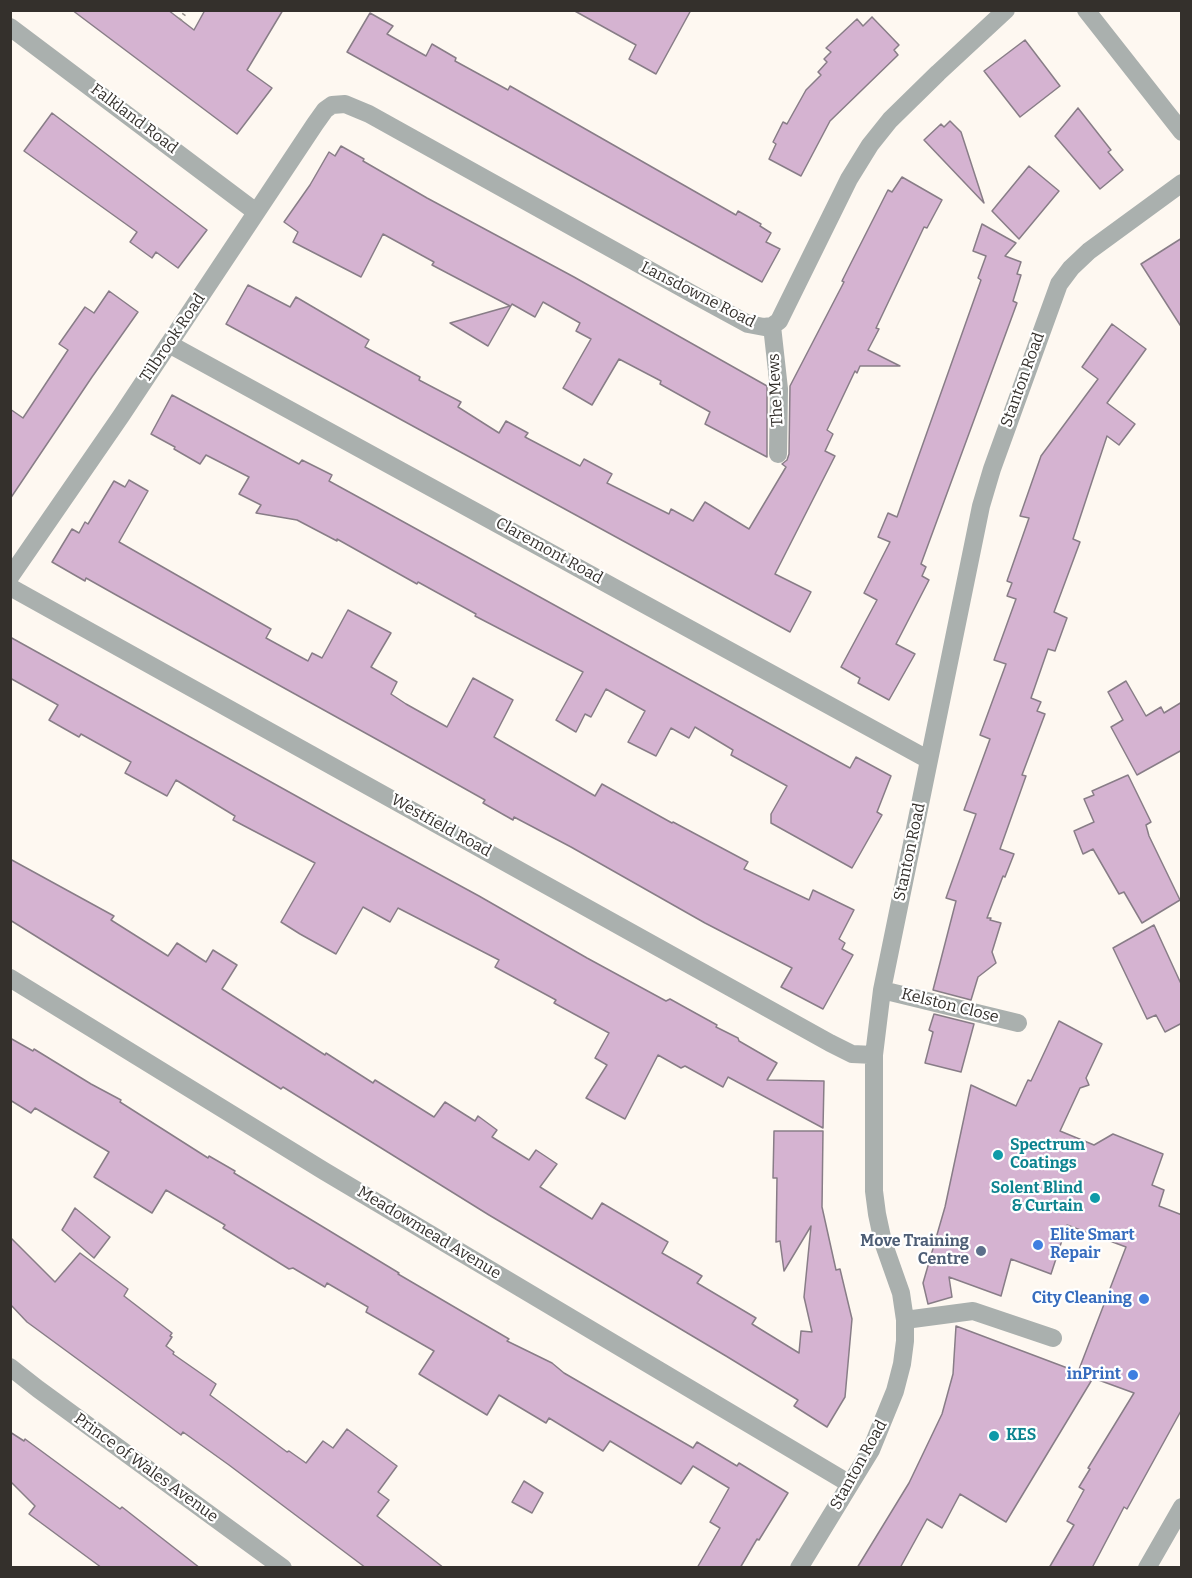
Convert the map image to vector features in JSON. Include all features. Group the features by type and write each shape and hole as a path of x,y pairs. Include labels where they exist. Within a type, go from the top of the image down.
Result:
{"street":[{"name":"Lansdowne Road","path":"338,103 369,114 748,324 757,327 771,326 779,321 849,179 870,146 890,120 1006,10"},
{"path":"1086,10 1181,131"},
{"name":"Falkland Road","path":"10,27 256,212"},
{"name":"Tilbrook Road","path":"10,577 325,110 338,103"},
{"name":"Stanton Road","path":"799,1568 871,1450 895,1391 902,1364 905,1320 901,1293 877,1214 873,1162 874,1055 882,990 981,506 1054,294 1065,275 1089,251 1182,183"},
{"name":"The Mews","path":"771,326 779,389 778,454"},
{"name":"Claremont Road","path":"169,344 929,760"},
{"name":"Westfield Road","path":"10,587 830,1044 852,1054 874,1055"},
{"name":"Meadowmead Avenue","path":"10,978 334,1177 850,1484"},
{"name":"Kelston Close","path":"882,990 1018,1023"},
{"path":"905,1320 973,1311 1053,1338"},
{"name":"Prince of Wales Avenue","path":"10,1367 283,1568"},
{"path":"1147,1568 1182,1507"}],"path":[{"path":"180,20 187,10"}],"building":[{"path":"72,10 168,10 194,30 205,10 283,10 247,70 272,88 237,134"},
{"path":"573,10 691,10 656,74 629,59 636,45"},
{"path":"370,13 393,26 387,34 426,56 432,44 456,58 455,61 508,90 510,86 736,215 738,211 761,224 760,226 771,233 766,242 780,249 762,282 347,52"},
{"path":"872,17 899,45 894,50 898,55 830,121 801,176 769,159 776,144 773,142 783,122 787,124 806,90 821,75 818,72 827,62 824,59 831,52 826,48 857,19 863,26"},
{"path":"1025,40 1060,86 1020,117 984,71"},
{"path":"1078,108 1111,150 1108,152 1123,170 1100,189 1055,136"},
{"path":"52,113 207,230 178,268 156,252 152,258 130,242 137,232 24,151"},
{"path":"950,121 961,132 984,203 924,140 941,124 944,127"},
{"path":"341,146 427,198 574,277 767,386 767,457 705,424 710,412 660,384 661,381 619,359 592,405 563,388 591,339 576,331 580,323 543,302 535,317 512,304 488,346 450,323 510,306 432,265 434,262 383,234 361,277 293,242 298,232 284,222 310,185 329,152 335,156"},
{"path":"1029,166 1059,191 1019,239 992,211"},
{"path":"902,177 942,200 927,228 924,227 876,328 879,329 868,350 900,366 860,366 857,373 855,371 827,430 833,434 825,451 835,456 775,574 811,592 790,632 226,324 248,285 290,307 296,297 369,340 365,347 461,402 458,407 499,433 506,421 528,433 525,437 580,466 584,459 612,474 607,483 669,514 671,509 693,521 705,502 749,529 786,467 782,464 787,460 789,454 790,386 888,190 892,192"},
{"path":"982,224 1016,243 1005,256 1021,262 1017,274 1021,275 1013,301 1017,303 921,564 926,567 922,576 929,580 896,644 915,654 889,700 858,683 860,678 841,667 877,600 864,593 890,542 878,537 888,513 897,517 981,280 978,278 986,256 973,251"},
{"path":"1182,238 1182,328 1141,264"},
{"path":"109,291 138,312 10,499 10,409 23,418 68,350 59,344 85,307 94,313"},
{"path":"1112,324 1146,349 1107,403 1135,424 1119,445 1107,436 1073,539 1080,542 1054,612 1067,618 1055,651 1048,649 1031,698 1041,702 1037,711 1045,714 1022,775 1026,776 1000,849 1014,854 987,918 1001,923 992,952 996,963 978,977 971,1000 933,990 956,901 946,898 976,814 964,810 990,739 980,735 1006,664 994,660 1016,599 1007,596 1012,583 1007,581 1029,518 1020,516 1041,456 1098,379 1082,367"},
{"path":"172,395 299,464 302,460 332,475 329,481 850,768 856,757 891,776 877,812 882,815 852,868 771,823 771,814 787,786 731,755 733,750 695,727 689,738 671,728 656,756 628,742 645,711 606,689 591,717 585,714 576,732 556,720 583,672 475,616 476,614 337,539 337,541 297,520 256,513 261,505 239,494 249,477 206,455 200,464 151,434"},
{"path":"129,480 148,491 119,542 271,629 266,638 308,661 312,653 322,658 348,610 391,633 371,667 397,682 391,694 406,704 447,727 473,678 513,700 494,737 595,796 602,784 748,862 744,869 809,900 813,890 854,910 839,939 845,943 842,949 853,955 823,1009 781,987 792,968 705,923 571,847 514,817 513,820 483,803 485,800 387,745 86,578 85,581 52,562 72,529 79,533 85,522 88,524 114,481 125,487"},
{"path":"10,637 587,958 666,1001 670,999 717,1025 716,1027 777,1063 767,1080 824,1081 823,1128 728,1077 723,1087 685,1066 681,1068 658,1055 625,1119 586,1098 607,1065 595,1058 609,1033 554,1003 556,1000 495,967 499,960 398,908 390,922 363,907 336,954 300,934 281,922 315,863 233,820 235,816 176,780 167,796 125,773 131,762 81,734 79,737 49,720 58,705 10,678"},
{"path":"1126,681 1146,716 1161,707 1164,713 1182,702 1182,750 1137,775 1111,727 1123,720 1108,692"},
{"path":"1128,775 1151,822 1146,825 1149,836 1180,900 1142,923 1124,892 1119,894 1093,849 1083,854 1074,831 1094,822 1084,799 1094,795 1092,791"},
{"path":"10,859 114,916 111,920 168,956 177,943 206,962 213,950 237,965 222,989 325,1055 326,1053 373,1083 375,1080 434,1117 445,1102 475,1121 478,1116 497,1130 492,1137 529,1160 536,1150 557,1164 540,1187 592,1219 602,1203 668,1242 662,1253 702,1276 697,1283 756,1318 752,1324 799,1353 801,1331 812,1332 804,1297 811,1226 784,1271 780,1241 776,1242 777,1178 773,1178 774,1131 823,1131 822,1207 836,1270 840,1269 852,1319 845,1397 827,1427 794,1406 798,1400 489,1215 283,1087 281,1089 10,920"},
{"path":"1154,925 1182,986 1182,1023 1165,1032 1156,1015 1147,1019 1113,948"},
{"path":"934,1014 974,1024 961,1072 925,1063 933,1032 929,1030"},
{"path":"1059,1021 1102,1044 1086,1078 1089,1085 1080,1088 1060,1131 1094,1145 1113,1134 1163,1154 1152,1185 1164,1190 1159,1206 1182,1215 1182,1409 1127,1509 1124,1507 1092,1568 1049,1568 1074,1525 1067,1521 1084,1490 1079,1487 1090,1469 1088,1468 1134,1393 1093,1378 1006,1522 960,1494 942,1528 927,1519 900,1568 857,1568 909,1483 942,1414 953,1374 956,1326 1078,1372 1126,1247 1067,1225 1051,1274 1011,1259 1001,1296 949,1277 952,1297 928,1304 923,1283 945,1207 971,1085 1016,1106 1028,1080 1031,1081"},
{"path":"10,1038 33,1051 34,1049 121,1100 120,1102 208,1158 209,1156 235,1171 234,1173 398,1274 509,1339 507,1341 552,1363 564,1373 693,1448 697,1442 737,1466 739,1463 788,1493 740,1568 697,1568 720,1528 710,1522 729,1488 693,1466 681,1484 610,1441 603,1451 549,1418 546,1423 499,1395 487,1415 419,1374 434,1351 366,1312 368,1307 327,1283 325,1287 293,1268 289,1269 223,1228 225,1225 166,1190 152,1213 94,1177 109,1152 35,1108 31,1113 10,1100"},
{"path":"75,1208 110,1237 94,1258 62,1230"},
{"path":"10,1237 55,1282 80,1253 128,1289 124,1296 172,1333 166,1346 174,1352 173,1354 216,1384 210,1395 287,1452 289,1451 306,1463 323,1441 333,1448 347,1429 397,1466 378,1492 389,1500 377,1516 444,1568 366,1568 229,1465 183,1432 181,1435 27,1322 10,1304"},
{"path":"10,1432 24,1441 25,1439 120,1509 122,1507 200,1568 102,1568 29,1514 35,1506 10,1481"},
{"path":"524,1481 543,1493 532,1513 512,1502"}],"place":[{"name":"Spectrum Coatings","path":"998,1155"},
{"name":"Solent Blind & Curtain","path":"1095,1198"},
{"name":"Elite Smart Repair","path":"1038,1245"},
{"name":"Move Training Centre","path":"981,1251"},
{"name":"City Cleaning","path":"1144,1299"},
{"name":"inPrint","path":"1133,1375"},
{"name":"KES","path":"994,1436"}]}
